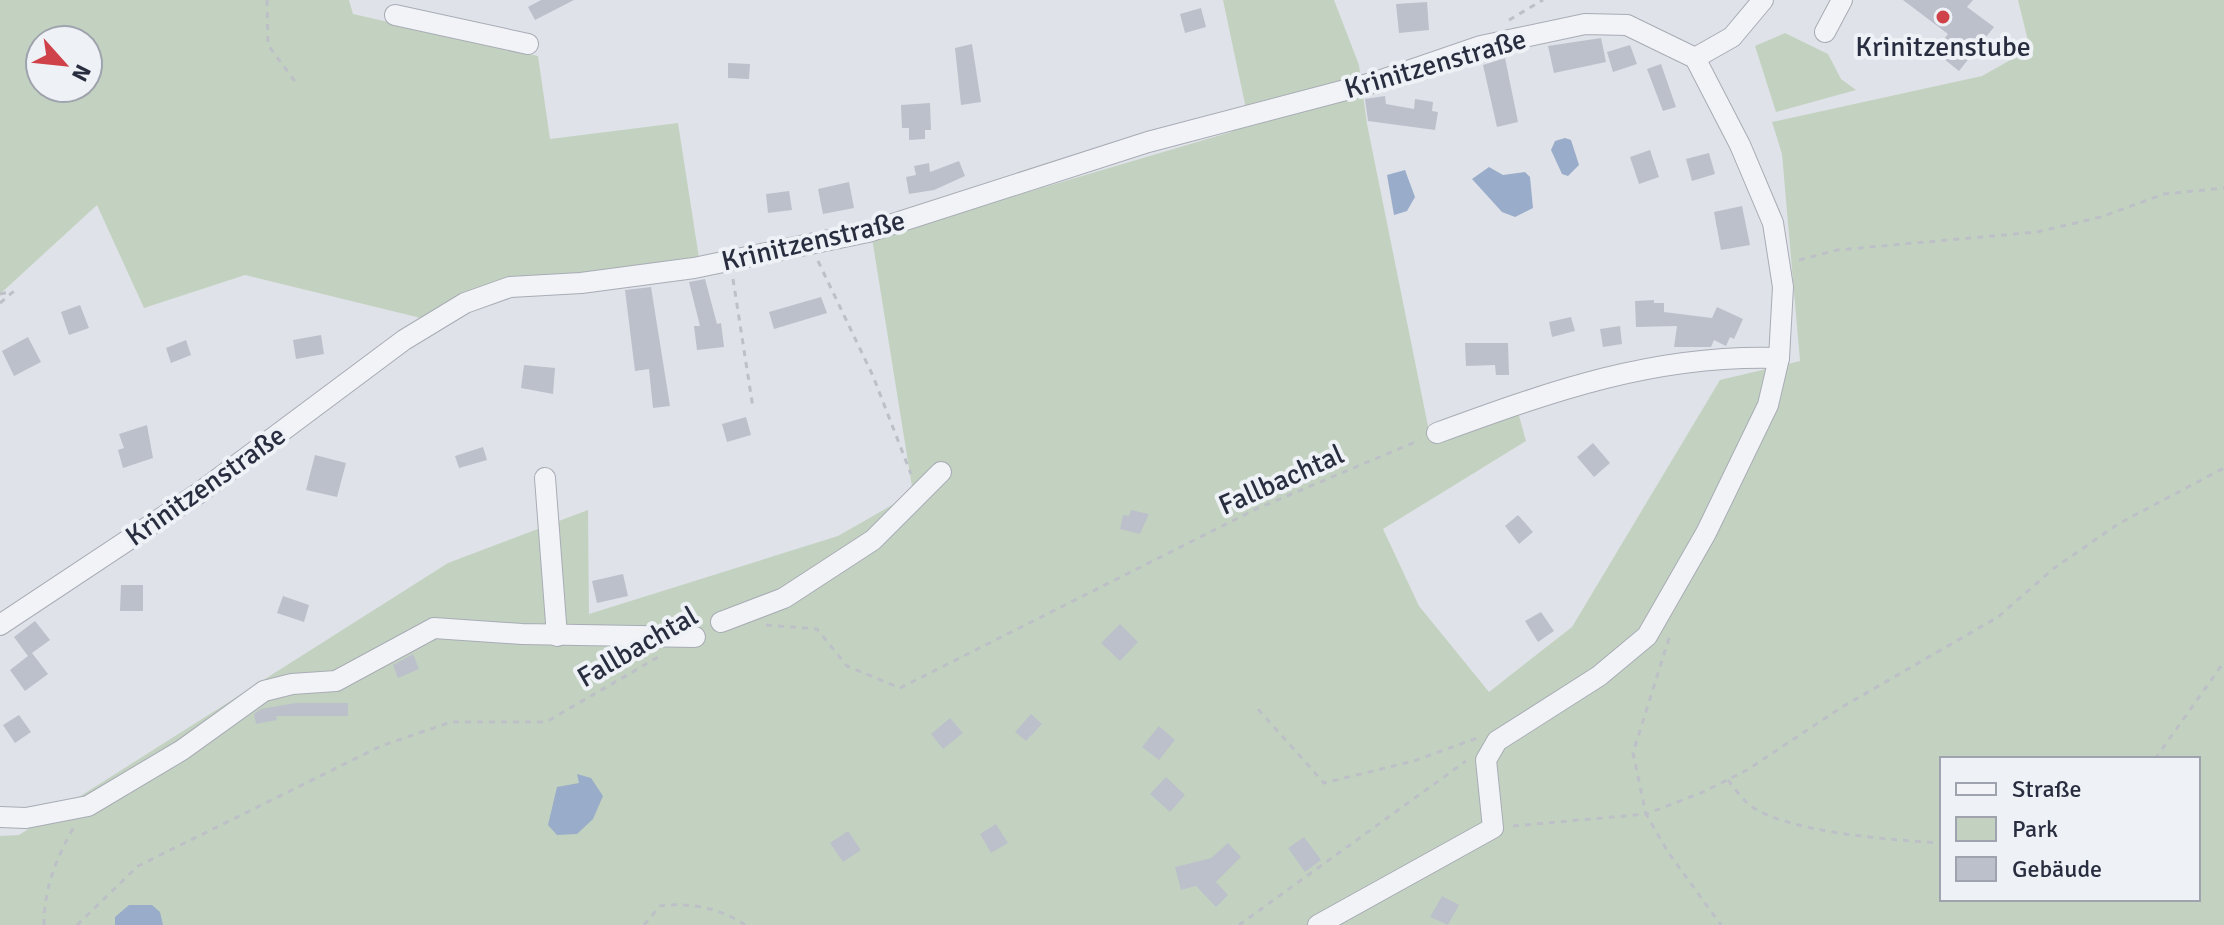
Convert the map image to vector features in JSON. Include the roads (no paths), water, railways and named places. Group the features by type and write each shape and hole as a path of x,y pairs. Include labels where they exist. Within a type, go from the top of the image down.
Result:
{"street":[{"path":"1318,925 1493,828 1486,760 1497,741 1599,676 1647,636 1706,533 1768,405 1779,358 1783,287 1773,223 1740,145 1695,58 1732,37 1763,0"},
{"path":"1825,32 1842,0"},
{"path":"395,15 528,44"},
{"name":"Krinitzenstraße","path":"0,625 199,493 404,340 465,303 510,287 581,283 694,268 868,232 1162,138 1376,82 1481,46 1585,24 1627,25 1695,58"},
{"path":"1437,433 1550,392 1613,374 1734,357 1779,358"},
{"path":"721,622 784,598 873,540 941,472"},
{"path":"545,478 557,636"},
{"path":"0,817 26,818 88,806 182,750 264,691 292,684 336,681 434,628 557,636 695,637"}],"water":[{"path":"1571,140 1579,165 1568,176 1562,174 1551,150 1555,141"},
{"path":"1489,167 1503,175 1525,172 1530,177 1533,208 1515,217 1502,212 1472,179"},
{"path":"1405,170 1415,197 1407,211 1394,215 1387,175"},
{"path":"577,774 591,778 603,796 593,819 577,834 557,835 548,825 557,787 579,783"},
{"path":"129,905 152,905 160,912 163,925 115,925 115,917"}],"place":[{"name":"Krinitzenstube","path":"1943,17"}]}
